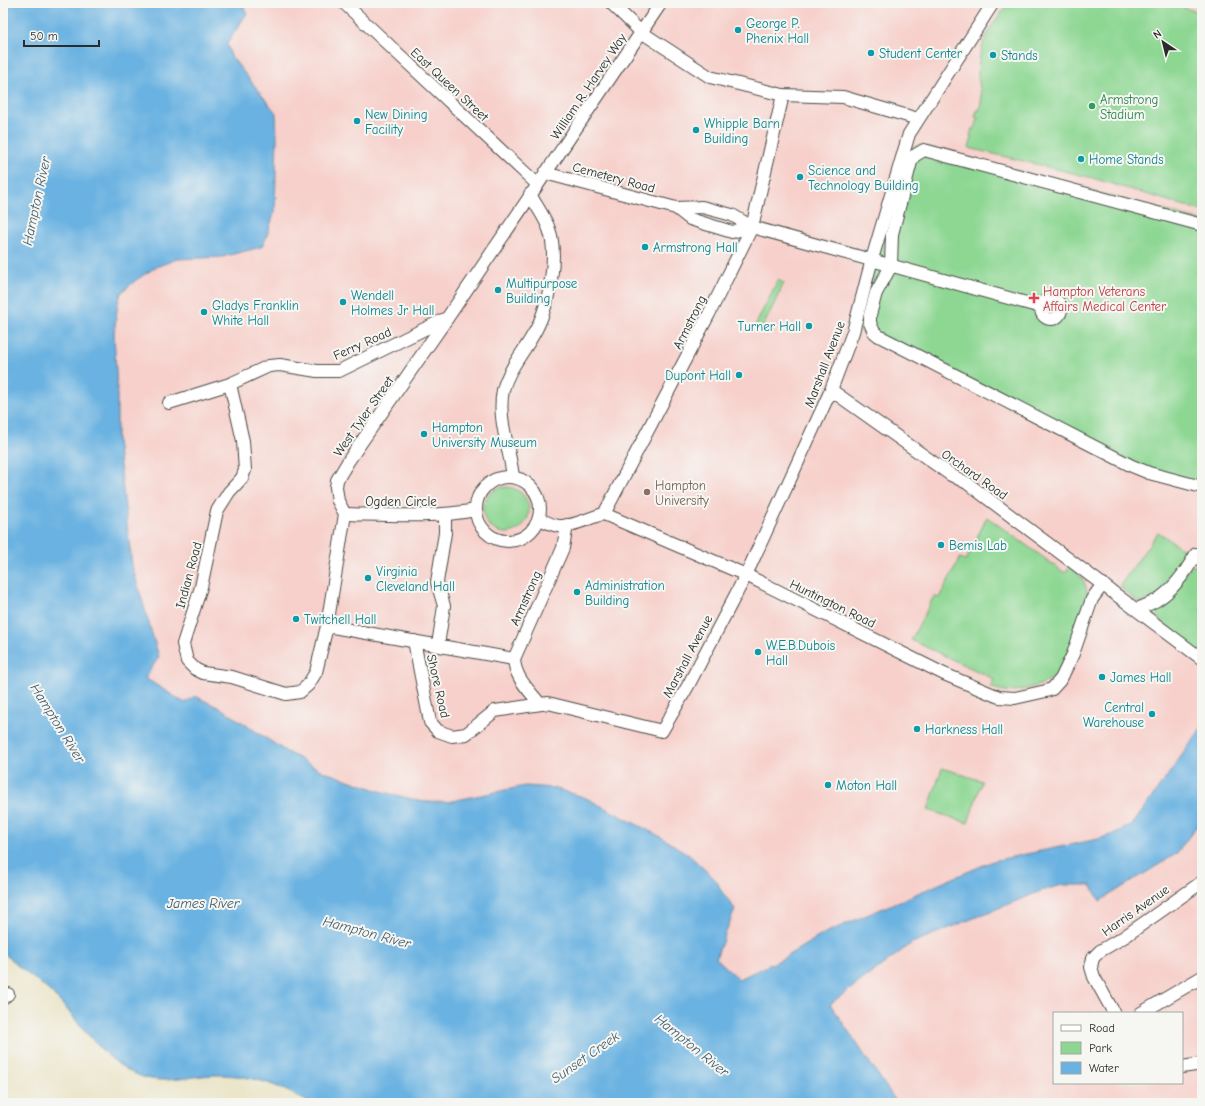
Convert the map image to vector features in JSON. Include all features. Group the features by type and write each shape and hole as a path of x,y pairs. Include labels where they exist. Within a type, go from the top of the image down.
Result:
{"street":[{"name":"East Queen Street","path":"344,3 537,184"},
{"path":"611,3 641,32 710,77 783,95 843,97 886,108 918,119"},
{"name":"William R. Harvey Way","path":"537,184 660,3"},
{"name":"Marshall Avenue","path":"662,731 689,684 746,575 831,390 853,332 872,260 909,134 994,3"},
{"name":"Armstrong","path":"604,514 709,314 752,227 783,95"},
{"path":"1202,225 924,150 914,156 911,162 892,234 891,266 876,293 870,315 870,323 874,332 879,336 1132,466 1149,473 1202,487"},
{"name":"Cemetery Road","path":"545,173 676,208 702,207 732,215 752,227 1041,307"},
{"name":"West Tyler Street","path":"345,514 336,494 337,480 349,460 448,317 537,184"},
{"path":"513,477 503,425 503,389 511,369 539,323 551,282 552,252 550,230 530,194"},
{"name":"Cemetery Road","path":"676,208 690,219 732,232 752,227"},
{"name":"Ferry Road","path":"169,403 230,384 263,368 274,365 317,371 339,371 448,317"},
{"name":"Indian Road","path":"230,384 243,441 245,470 242,478 229,492 217,511 201,587 183,644 184,653 191,667 203,673 232,677 279,694 290,694 300,692 308,685 316,672 327,626"},
{"name":"Orchard Road","path":"831,390 951,475 967,483 1202,659"},
{"path":"513,477 529,485 535,492 540,505 538,519 533,529 525,536 514,541 503,541 493,538 484,531 478,521 476,510 478,499 483,489 491,482 501,478 513,477"},
{"path":"445,515 476,510"},
{"path":"327,626 345,514"},
{"name":"Ogden Circle","path":"345,514 414,516 445,515 445,533 437,582 444,606 438,645"},
{"path":"538,519 560,526 575,524 582,520 604,514"},
{"name":"Huntington Road","path":"604,514 746,575 944,674 999,697 1015,698 1052,689 1064,673 1073,654 1092,599 1103,584"},
{"name":"Armstrong","path":"514,659 563,548 566,525"},
{"path":"1137,609 1157,600 1170,589 1196,554"},
{"name":"Shore Road","path":"327,626 414,641 430,722 438,731 452,736 466,734 495,711 509,707 548,703 662,731"},
{"path":"414,641 514,659 514,669 519,679 540,704"},
{"name":"Harris Avenue","path":"1113,1012 1097,984 1091,967 1093,958 1100,951 1124,937 1202,882"},
{"path":"1143,1012 1202,977"},
{"path":"1183,1067 1202,1064"}],"shaded area":[{"name":"Hampton University","path":"241,3 1202,3 1202,727 1133,824 1111,835 1098,839 993,861 825,933 780,960 739,979 716,958 735,909 717,881 688,854 659,836 584,797 553,788 525,786 447,802 424,802 383,792 322,771 255,732 185,703 145,677 153,635 132,566 117,441 117,389 114,334 118,304 121,293 136,280 156,267 177,259 222,257 261,247 275,171 277,138 276,113 231,56 227,44 247,13"},
{"path":"1202,819 1202,1103 897,1103 830,1004 912,943 1041,891 1062,885 1091,885 1100,901 1176,854"}],"green space":[{"name":"Armstrong Stadium","path":"1010,3 1166,3 1202,13 1202,211 1089,177 969,148 972,137 970,136 972,129 975,129 978,118 975,117 977,110 979,111 981,102 978,75 980,55 986,36 991,27"},
{"name":"Hampton Veterans Affairs Medical Center","path":"921,145 1202,221 1202,492 1041,423 857,328 908,148"},
{"path":"778,280 784,283 762,329 755,326"},
{"path":"506,487 519,491 525,497 529,510 525,523 519,529 506,533 493,529 487,523 483,510 487,497 493,491"},
{"path":"987,517 1065,573 1071,566 1085,583 1087,597 1072,644 1067,656 1055,676 1043,684 1010,691 990,687 994,679 911,640 934,596 939,598 960,558 966,560"},
{"path":"1158,532 1192,555 1159,596 1139,603 1122,589 1121,584"},
{"path":"1202,564 1202,654 1146,609 1193,566"},
{"path":"942,768 982,781 968,823 928,810"}],"water":[{"name":"James River","path":"3,3 241,3 247,13 227,44 231,56 276,113 277,138 275,211 265,241 261,247 222,257 177,259 156,267 136,280 121,293 118,303 114,334 117,389 117,440 132,566 159,657 145,678 185,703 195,696 222,709 287,752 322,771 383,792 424,802 447,802 525,786 553,788 584,797 659,836 688,854 717,881 720,889 735,909 716,958 739,979 780,960 825,933 993,861 1098,839 1111,835 1133,824 1202,727 1202,819 1176,854 1100,901 1091,885 1062,885 1041,891 912,943 830,1004 897,1103 310,1103 278,1087 246,1077 211,1075 160,1080 140,1076 126,1069 101,1049 47,989 3,952"}],"place":[{"name":"George P. Phenix Hall","path":"738,30"},
{"name":"Student Center","path":"871,53"},
{"name":"Stands","path":"993,55"},
{"name":"Armstrong Stadium","path":"1092,106"},
{"name":"New Dining Facility","path":"357,121"},
{"name":"Whipple Barn Building","path":"696,130"},
{"name":"Home Stands","path":"1081,159"},
{"name":"Science and Technology Building","path":"800,177"},
{"name":"Armstrong Hall","path":"645,247"},
{"name":"Multipurpose Building","path":"498,290"},
{"name":"Hampton Veterans Affairs Medical Center","path":"1034,298"},
{"name":"Wendell Holmes Jr Hall","path":"343,302"},
{"name":"Gladys Franklin White Hall","path":"204,312"},
{"name":"Turner Hall","path":"809,326"},
{"name":"Dupont Hall","path":"739,375"},
{"name":"Hampton University Museum","path":"424,434"},
{"name":"Hampton University","path":"647,492"},
{"name":"Bemis Lab","path":"941,545"},
{"name":"Virginia Cleveland Hall","path":"368,578"},
{"name":"Administration Building","path":"577,592"},
{"name":"Twitchell Hall","path":"296,619"},
{"name":"W.E.B.Dubois Hall","path":"758,652"},
{"name":"James Hall","path":"1102,677"},
{"name":"Central Warehouse","path":"1152,714"},
{"name":"Harkness Hall","path":"917,729"},
{"name":"Moton Hall","path":"828,785"}],"water label":[{"name":"Hampton River","path":"36,201"},
{"name":"Hampton River","path":"58,723"},
{"name":"Hampton River","path":"367,932"},
{"name":"Hampton River","path":"692,1045"},
{"name":"Sunset Creek","path":"585,1057"}]}
